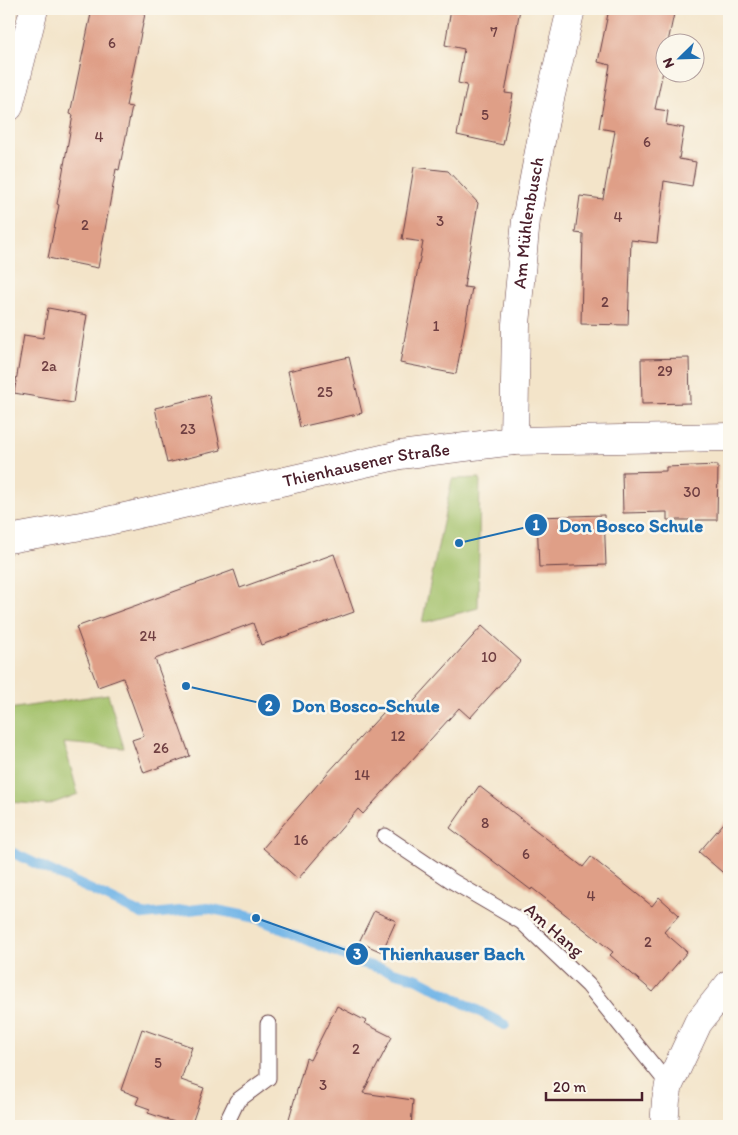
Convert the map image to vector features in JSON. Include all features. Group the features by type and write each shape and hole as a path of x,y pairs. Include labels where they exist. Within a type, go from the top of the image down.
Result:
{"street":[{"path":"9,107 34,9"},
{"name":"Am Mühlenbusch","path":"514,441 516,324 526,220 545,120 571,9"},
{"name":"Thienhausener Straße","path":"9,539 103,522 400,454 514,441 729,437"},
{"path":"664,1126 669,1085 698,1023 729,984"}],"lane":[{"name":"Am Hang","path":"385,836 452,881 522,922 588,985 669,1085"},
{"path":"225,1126 236,1101 268,1078 268,1024"}],"green space":[{"path":"480,478 478,608 422,623 452,479"},
{"path":"108,694 124,748 64,743 78,794 48,805 9,802 9,709"}],"building":[{"path":"92,9 146,9 126,106 132,107 119,170 116,169 98,268 48,258 59,205 57,204 73,115 70,114"},
{"path":"451,9 520,9 505,93 513,94 503,145 457,135 467,85 458,83 464,49 445,45"},
{"path":"609,9 675,9 670,32 656,32 656,82 661,82 655,109 668,111 666,125 684,128 679,159 696,162 692,186 664,181 657,243 631,240 628,325 581,324 583,234 575,233 580,196 603,199 615,131 599,128 610,65 598,62"},
{"path":"414,167 448,171 478,203 464,287 472,288 456,374 400,363 423,242 402,239"},
{"path":"48,308 87,315 73,403 14,393 24,335 43,338"},
{"path":"349,357 362,413 300,427 288,371"},
{"path":"689,358 690,403 642,404 641,359"},
{"path":"209,395 221,450 167,463 155,408"},
{"path":"718,465 717,520 667,520 667,512 623,513 622,472 666,471 666,467"},
{"path":"604,515 606,565 539,567 537,517"},
{"path":"334,554 354,612 261,645 253,623 155,659 190,756 144,773 132,740 144,736 123,678 98,687 76,627 234,570 240,588"},
{"path":"482,626 521,661 470,718 459,708 363,814 358,809 298,879 263,848 325,776 395,700 406,710"},
{"path":"479,786 583,867 591,857 652,906 659,897 679,915 664,932 687,952 653,992 610,955 613,952 532,888 531,890 450,828"},
{"path":"729,817 729,878 699,852"},
{"path":"374,911 396,921 382,952 359,942"},
{"path":"337,1006 366,1021 364,1023 392,1037 363,1093 413,1100 411,1126 287,1126 306,1058 310,1060"},
{"path":"142,1029 192,1047 181,1080 204,1088 191,1126 148,1113 150,1109 136,1104 139,1097 121,1090"}],"waterway":[{"path":"9,851 144,915 207,908 256,918 361,963 418,979 505,1025"}],"place":[{"name":"Don Bosco Schule","path":"459,543"},
{"name":"Don Bosco-Schule","path":"186,686"},
{"name":"Thienhauser Bach","path":"256,918"}]}
